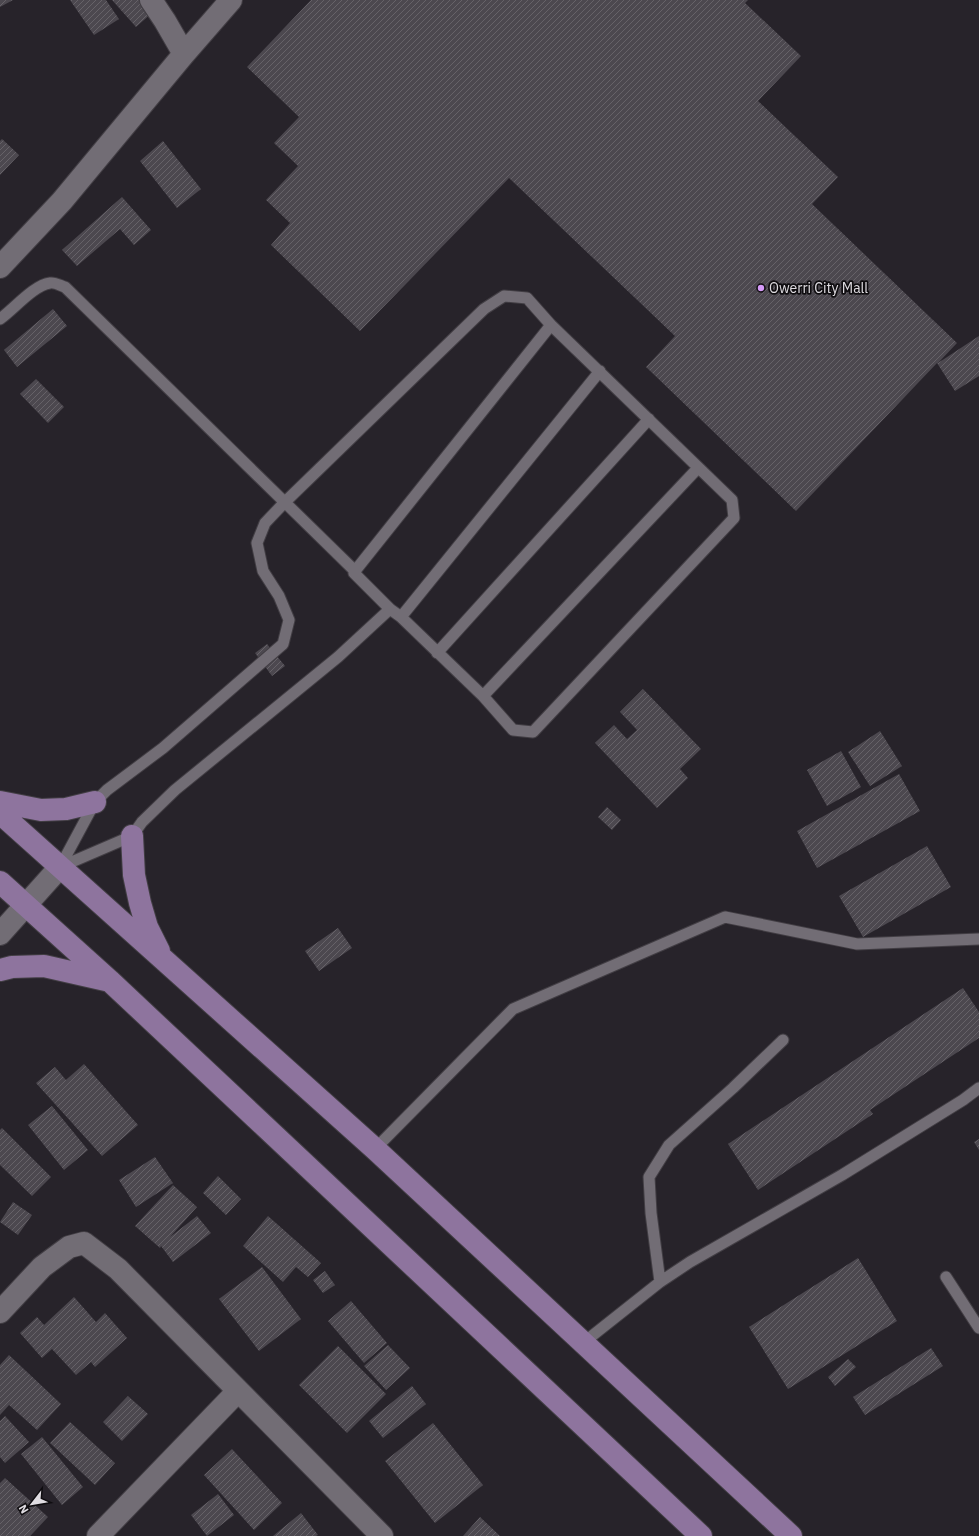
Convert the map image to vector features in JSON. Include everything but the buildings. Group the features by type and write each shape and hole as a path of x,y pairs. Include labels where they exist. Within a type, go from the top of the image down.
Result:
{"main road":[{"path":"0,802 41,810 66,809 95,802"},
{"path":"0,813 375,1149 791,1536"},
{"path":"132,836 134,875 140,903 147,927 164,961"},
{"path":"0,882 111,982 701,1536"},
{"path":"0,970 12,967 44,966 111,982"}],"street":[{"path":"151,0 184,54"},
{"path":"0,268 62,201 184,54 231,0"},
{"path":"0,934 60,867"},
{"path":"0,1312 42,1267 69,1247 84,1243 118,1269 382,1536"},
{"path":"98,1536 238,1391"}],"lane":[{"path":"0,319 9,313 38,287 51,283 65,287 284,503 355,571 354,573 390,609 401,617 483,696 513,730 533,732 734,518 732,500 551,325 527,298 504,296 484,309 284,503 265,523 257,543 263,571 279,596 289,620 283,644 163,748 107,790 95,802 60,867"},
{"path":"355,571 551,325"},
{"path":"401,617 600,371"},
{"path":"437,653 649,419"},
{"path":"483,696 698,468"},
{"path":"60,867 132,836 142,822 175,790 338,657 390,609"},
{"path":"375,1149 513,1009 725,917 857,944 979,939"},
{"path":"660,1282 651,1213 650,1176 669,1145 733,1088 782,1040"},
{"path":"583,1343 660,1282 690,1262 855,1166 963,1100 979,1088"},
{"path":"946,1277 979,1328"}],"place":[{"name":"Owerri City Mall","path":"761,288"}]}
